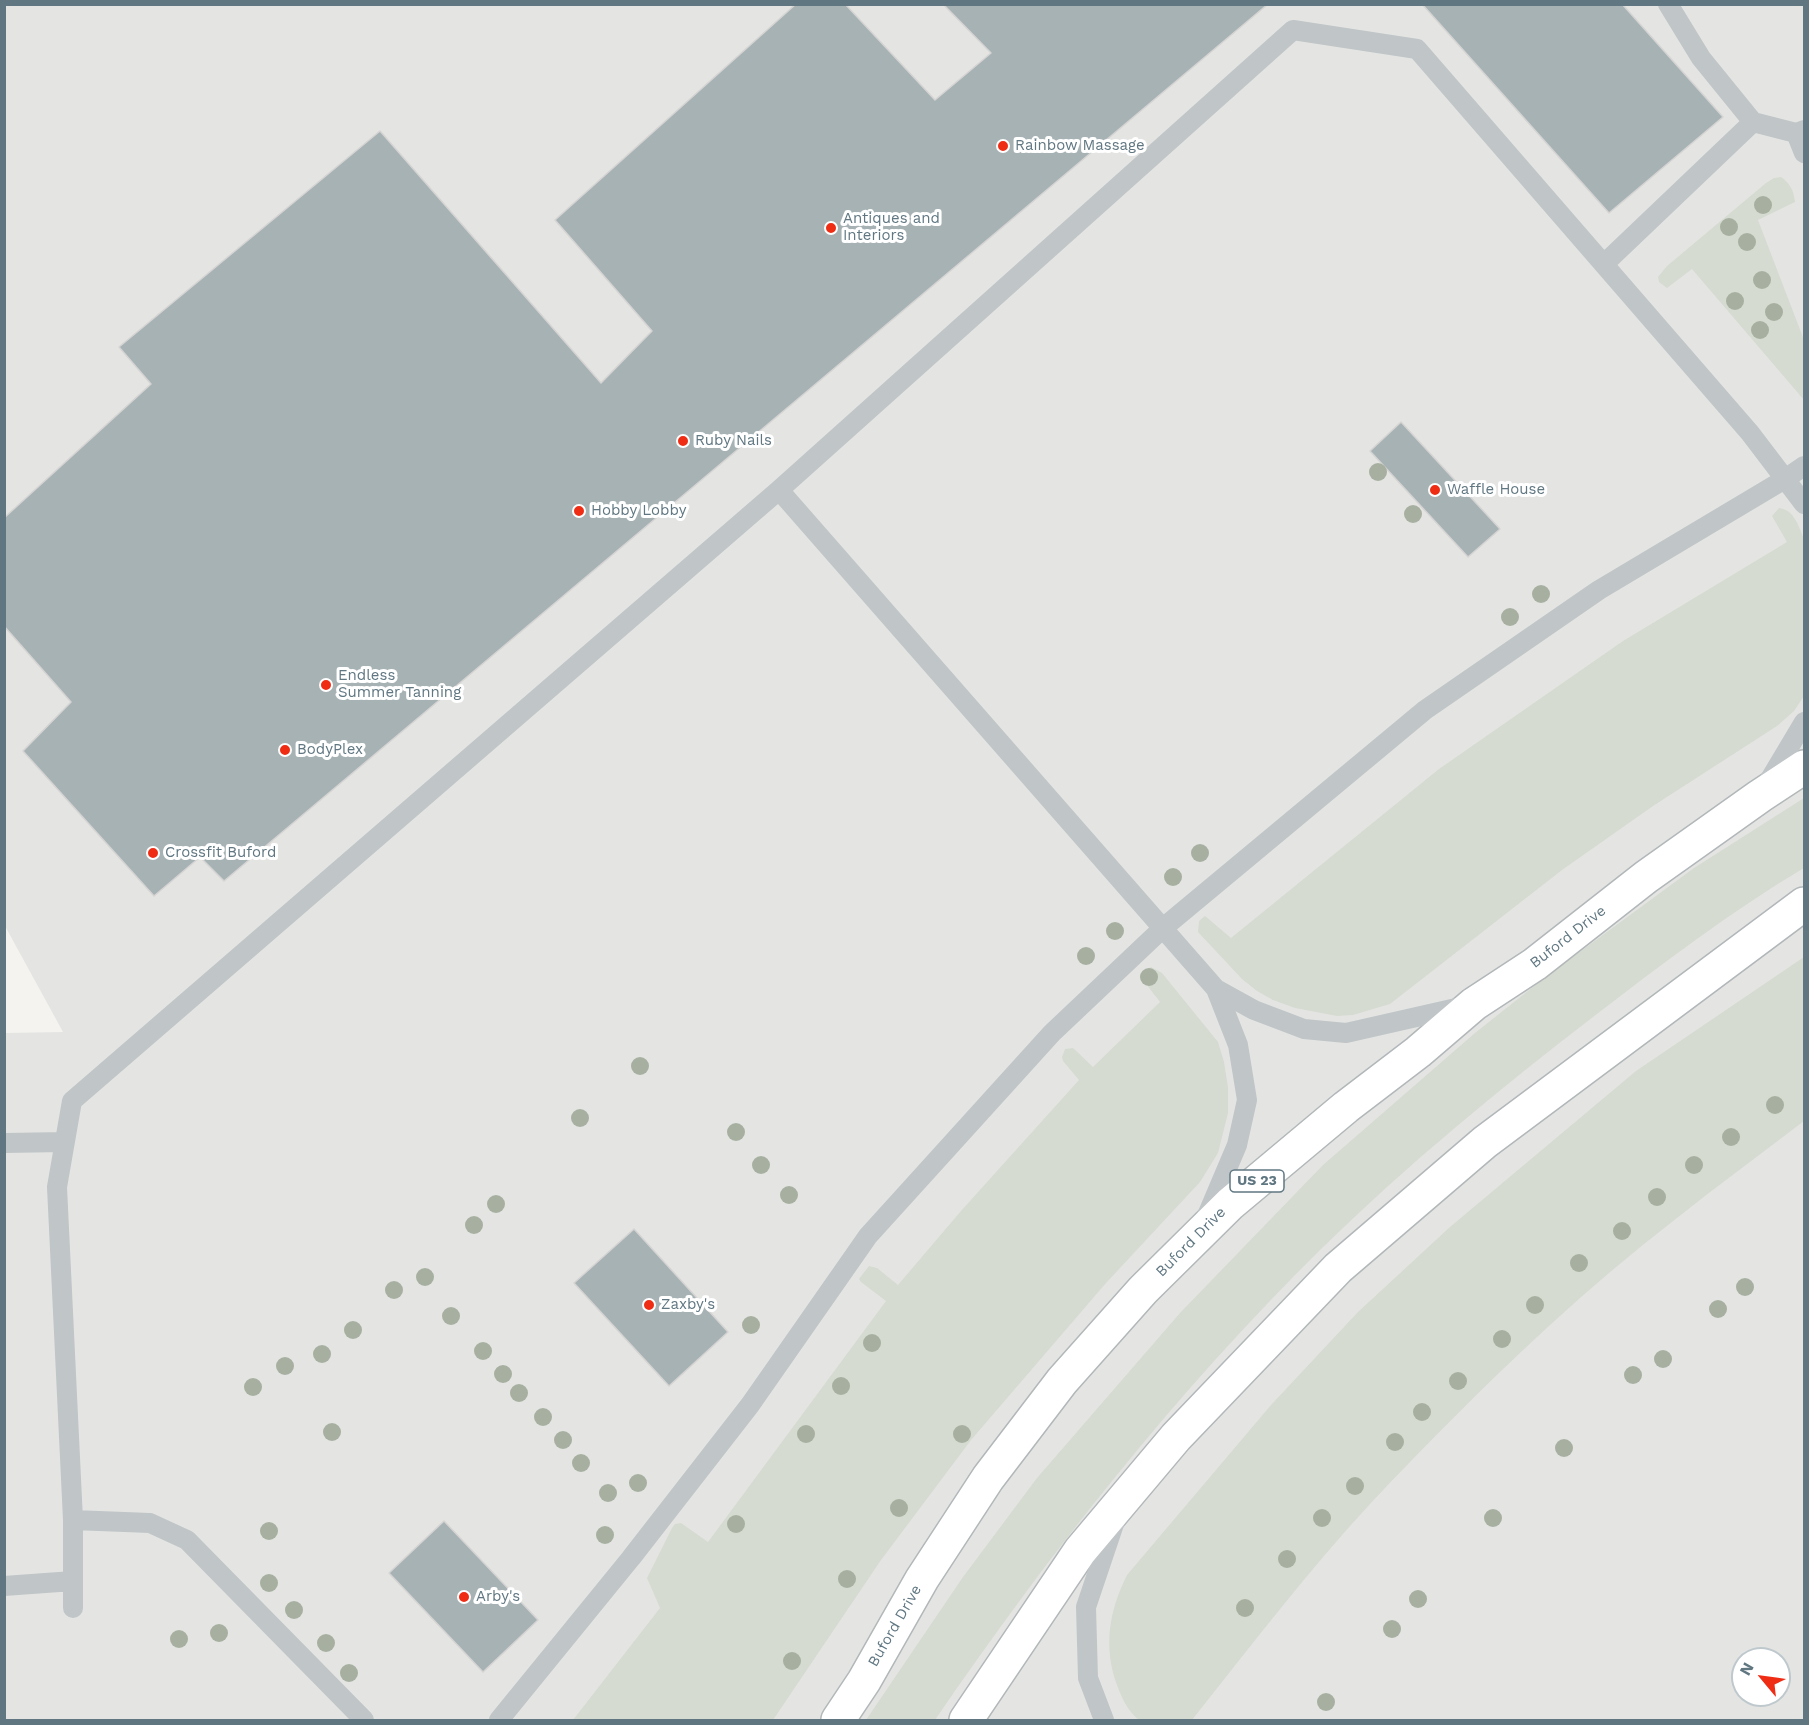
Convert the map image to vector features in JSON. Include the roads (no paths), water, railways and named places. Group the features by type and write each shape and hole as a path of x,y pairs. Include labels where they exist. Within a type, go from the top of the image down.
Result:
{"highway":[{"name":"Buford Drive","path":"838,1720 864,1681 922,1579 988,1478 1062,1381 1143,1290 1230,1204 1474,1004 1535,964 1646,877 1760,796 1804,768"},
{"path":"966,1720 1080,1551 1176,1437 1347,1261 1485,1142 1804,904"}],"lane":[{"path":"1668,4 1701,58 1754,122 1800,131 1804,153"},
{"path":"73,1608 73,1520 57,1187 72,1101 779,490 1293,30 1418,49 1750,433 1804,504"},
{"path":"1604,264 1754,122"},
{"path":"499,1720 631,1558 750,1405 868,1236 1052,1033 1163,928 1425,710 1599,590 1804,466"},
{"path":"779,490 1216,990 1238,1046 1247,1100 1237,1145 1200,1234"},
{"path":"1760,796 1804,722"},
{"path":"1216,990 1254,1010 1304,1029 1346,1033 1474,1004"},
{"path":"4,1143 64,1142"},
{"path":"1104,1720 1088,1678 1086,1607 1121,1502"},
{"path":"73,1520 150,1523 187,1540 364,1720"},
{"path":"4,1586 73,1581"}],"place":[{"name":"Rainbow Massage","path":"1003,146"},
{"name":"Antiques and Interiors","path":"831,228"},
{"name":"Ruby Nails","path":"683,441"},
{"name":"Waffle House","path":"1435,490"},
{"name":"Hobby Lobby","path":"579,511"},
{"name":"Endless Summer Tanning","path":"326,685"},
{"name":"BodyPlex","path":"285,750"},
{"name":"Crossfit Buford","path":"153,853"},
{"name":"Zaxby's","path":"649,1305"},
{"name":"Arby's","path":"464,1597"}]}
